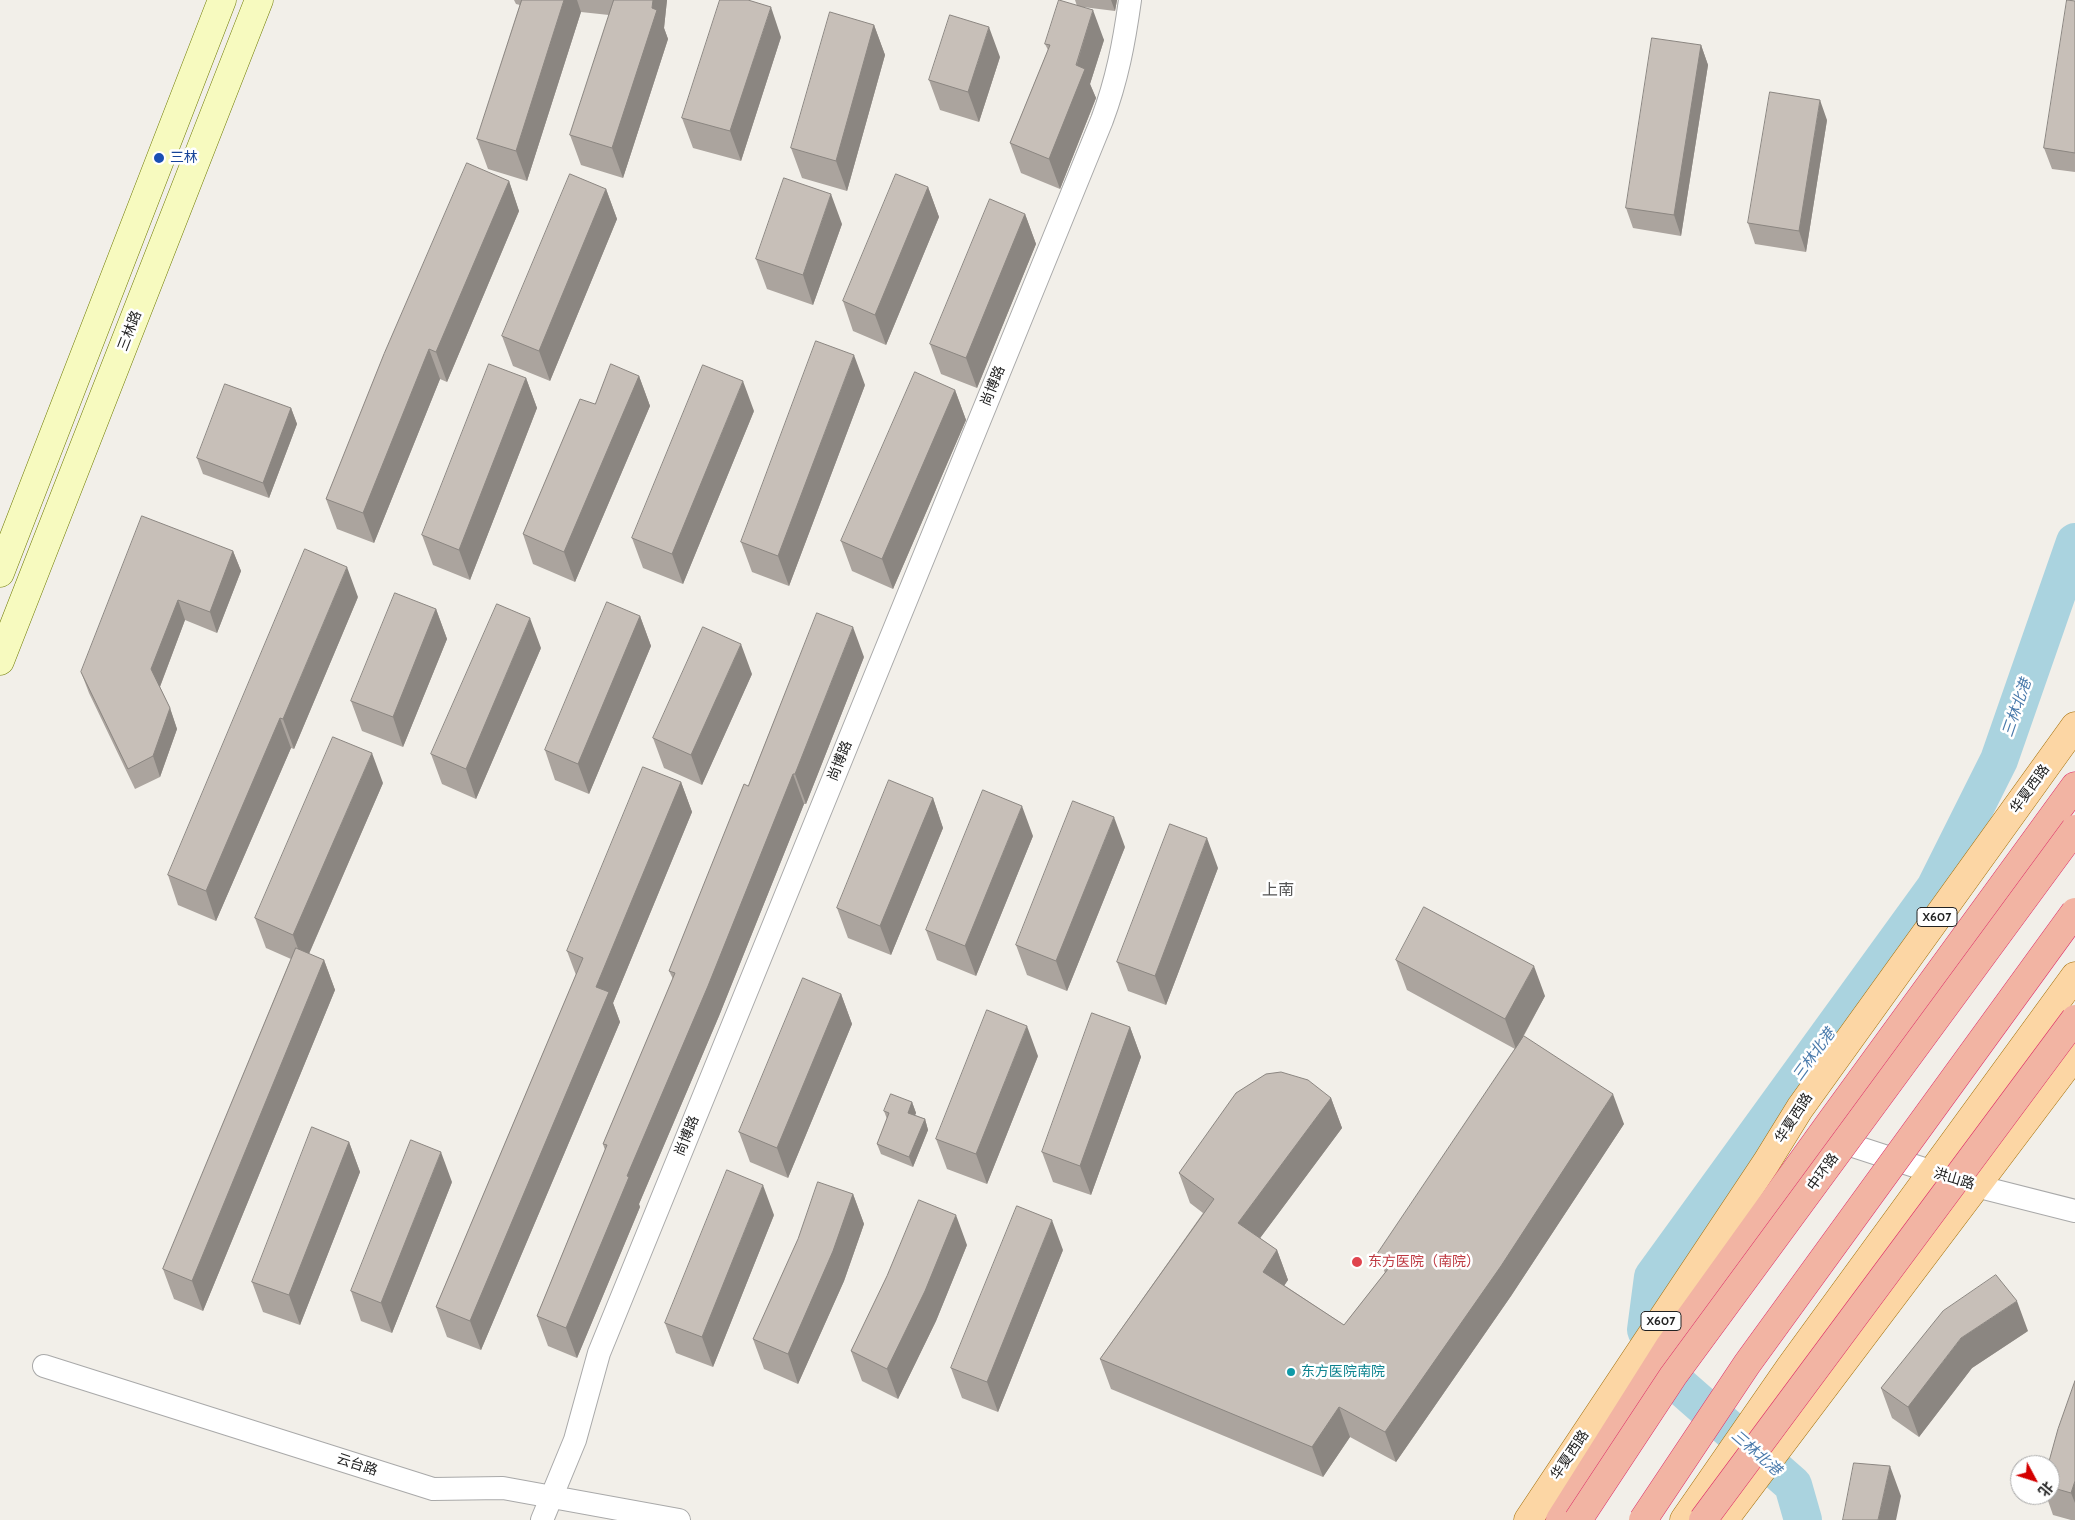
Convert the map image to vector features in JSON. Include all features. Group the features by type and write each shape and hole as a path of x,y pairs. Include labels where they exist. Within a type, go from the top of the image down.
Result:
{"highway":[{"path":"1560,1520 1669,1347 1837,1112 2075,786"},
{"name":"中环路","path":"1578,1520 1673,1376 2075,829"},
{"path":"1643,1520 1747,1364 2075,912"},
{"path":"1703,1520 2075,1019"}],"main road":[{"path":"0,573 222,0"},
{"name":"三林路","path":"0,662 259,0"},
{"name":"华夏西路","path":"1528,1520 1554,1478 1766,1163 1800,1108 2075,726"},
{"name":"华夏西路","path":"1560,1520 1680,1346 1835,1140 2075,813"},
{"path":"1684,1520 1790,1366 2075,976"},
{"path":"1724,1520 1815,1402 2075,1055"}],"street":[{"name":"尚博路","path":"542,1520 575,1440 599,1353 1102,120 1122,56 1130,0"},
{"name":"洪山路","path":"1835,1140 1976,1186 2075,1211"},
{"name":"云台路","path":"44,1366 433,1489 503,1488 679,1520"}],"building":[{"path":"522,0 564,0 516,151 477,139"},
{"path":"614,0 653,0 652,8 657,10 612,148 570,135"},
{"path":"720,0 748,0 771,7 730,131 682,118"},
{"path":"1059,0 1093,10 1076,65 1085,69 1049,159 1010,143 1050,45 1045,44"},
{"path":"2067,0 2075,1 2075,153 2044,148"},
{"path":"830,12 874,25 836,161 791,148"},
{"path":"950,15 989,27 968,92 929,80"},
{"path":"1652,38 1701,45 1674,215 1626,208"},
{"path":"1770,92 1820,100 1799,231 1748,223"},
{"path":"467,163 509,181 436,352 429,349 363,513 326,499 384,354"},
{"path":"570,174 606,189 539,351 502,336"},
{"path":"896,174 928,187 875,315 843,301"},
{"path":"784,178 831,194 803,275 756,259"},
{"path":"990,199 1025,214 966,358 930,344"},
{"path":"816,341 854,355 778,556 741,542"},
{"path":"489,364 526,378 459,550 422,535"},
{"path":"611,364 639,376 564,552 523,534 580,399 595,404"},
{"path":"703,365 743,381 672,554 632,538"},
{"path":"915,372 955,390 882,559 841,541"},
{"path":"225,384 291,408 263,483 197,458"},
{"path":"142,516 233,551 210,612 178,600 151,669 170,708 153,756 128,769 81,672"},
{"path":"305,549 347,567 283,719 280,718 206,891 168,875"},
{"path":"395,593 436,609 393,717 351,701"},
{"path":"607,602 640,616 578,764 545,750"},
{"path":"497,604 530,618 466,769 431,754"},
{"path":"817,613 853,627 795,774 793,774 708,986 627,1176 629,1177 566,1328 537,1316 607,1145 603,1144 675,973 669,971 744,784 748,786"},
{"path":"703,627 741,644 691,755 653,738"},
{"path":"333,737 372,753 293,935 255,918"},
{"path":"643,767 681,782 596,987 609,992 470,1321 436,1307 583,958 567,951"},
{"path":"889,780 933,798 880,926 837,908"},
{"path":"983,790 1022,806 965,946 926,930"},
{"path":"1073,801 1114,817 1056,961 1016,945"},
{"path":"1170,824 1207,838 1155,976 1117,962"},
{"path":"1424,907 1534,966 1505,1019 1396,960"},
{"path":"296,948 324,960 192,1281 163,1269"},
{"path":"803,978 841,994 777,1148 739,1132"},
{"path":"987,1010 1027,1026 976,1154 936,1139"},
{"path":"1092,1013 1130,1027 1080,1166 1042,1152"},
{"path":"1524,1036 1613,1094 1501,1266 1385,1432 1339,1407 1312,1447 1100,1359 1214,1199 1179,1173 1236,1093 1266,1074 1281,1072 1308,1080 1331,1098 1238,1223 1277,1250 1263,1272 1344,1325 1388,1269 1378,1253"},
{"path":"891,1094 912,1102 908,1113 925,1119 909,1157 877,1144 889,1113 884,1111"},
{"path":"312,1127 349,1142 289,1295 252,1282"},
{"path":"411,1140 441,1152 381,1303 351,1291"},
{"path":"727,1170 763,1185 702,1337 665,1323"},
{"path":"818,1182 853,1194 833,1251 788,1354 753,1339 798,1239"},
{"path":"919,1200 956,1215 925,1291 887,1369 851,1351 887,1276"},
{"path":"1017,1206 1052,1220 987,1382 951,1368"},
{"path":"1996,1275 2017,1301 1961,1338 1908,1407 1881,1388 1943,1311"},
{"path":"2075,1381 2075,1481 2071,1493 2060,1490 2060,1455 2051,1455"},
{"path":"1854,1463 1890,1466 1878,1520 1843,1520"}],"waterway":[{"name":"三林北港","path":"1803,1520 1793,1485 1670,1377 1646,1330 1653,1277 1935,888 1999,760 2075,542"}],"place":[{"name":"三林","path":"159,158"},
{"name":"东方医院（南院）","path":"1357,1262"},
{"name":"东方医院南院","path":"1291,1372"}],"district":[{"name":"上南","path":"1278,890"}]}
